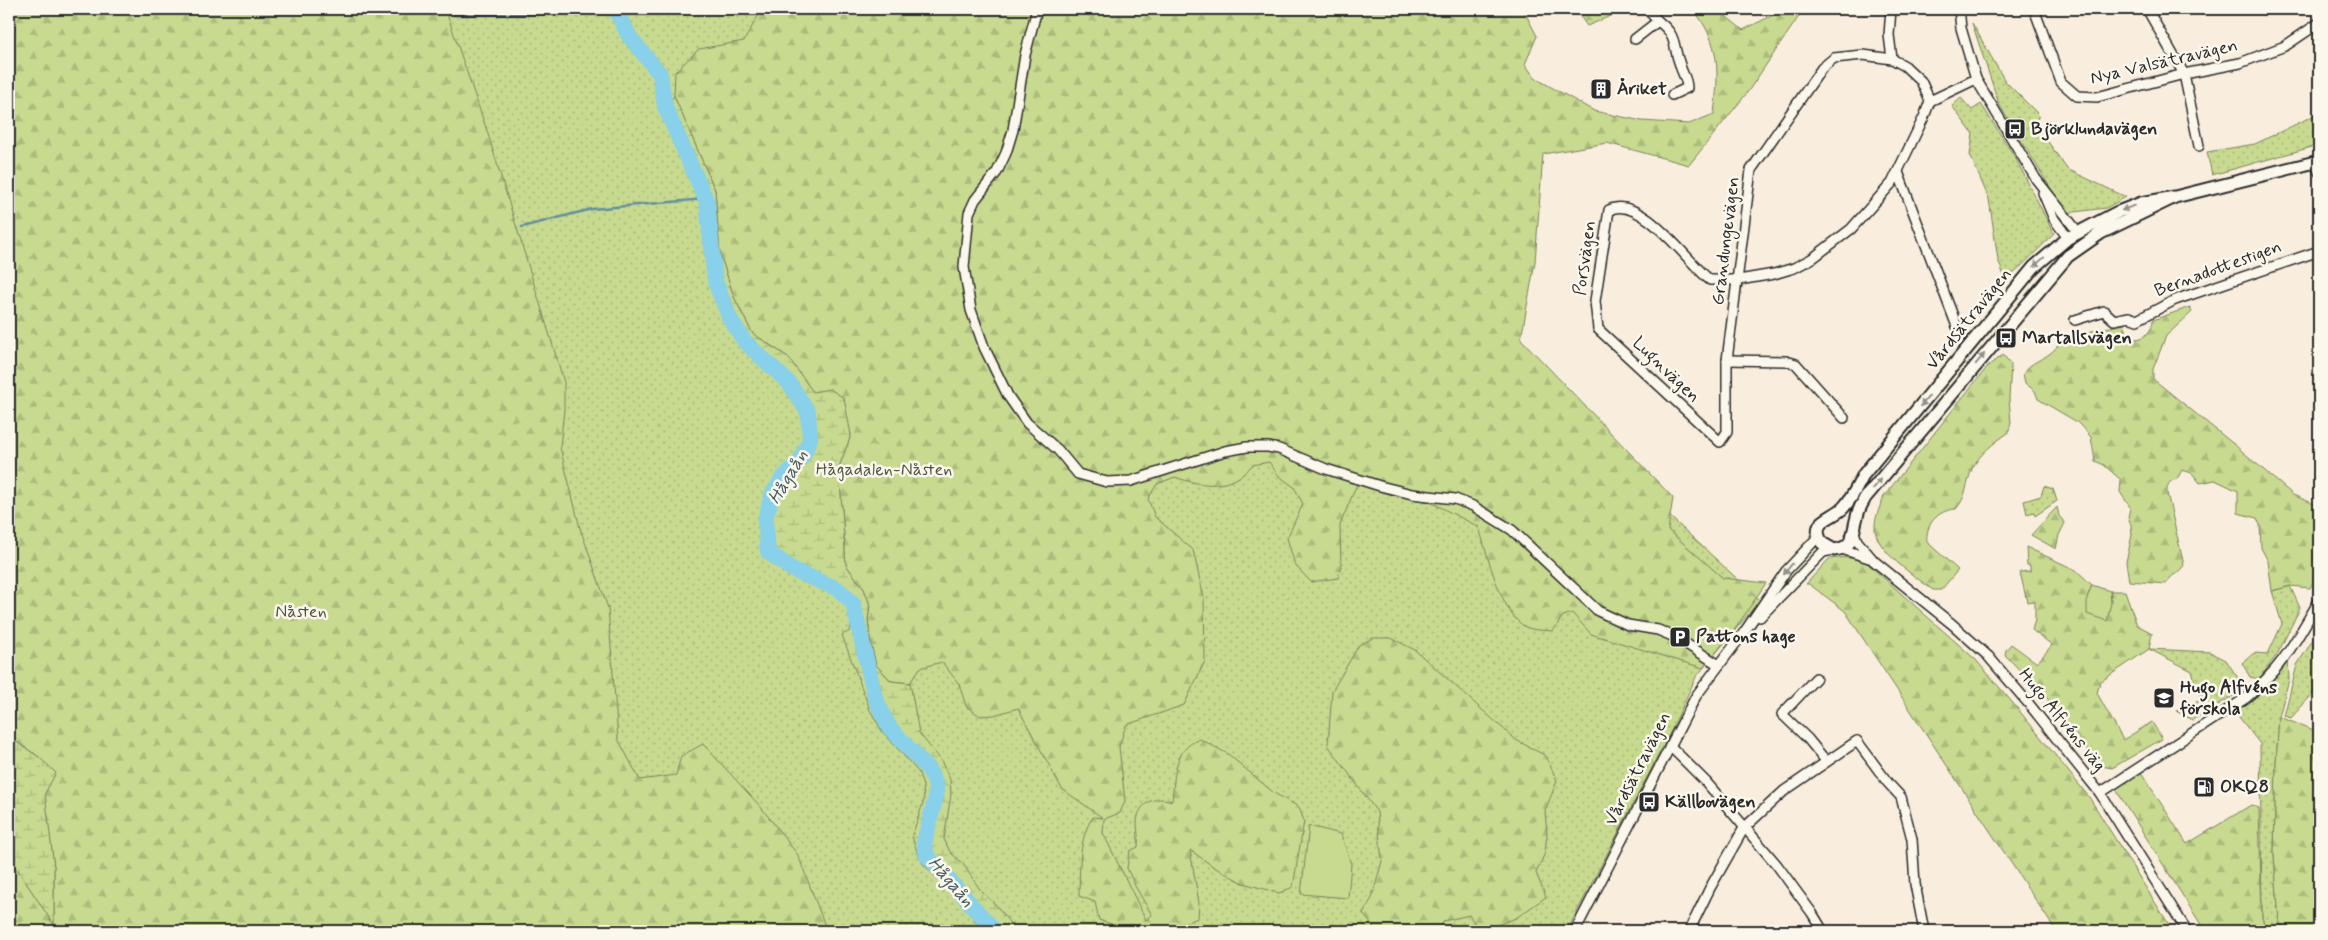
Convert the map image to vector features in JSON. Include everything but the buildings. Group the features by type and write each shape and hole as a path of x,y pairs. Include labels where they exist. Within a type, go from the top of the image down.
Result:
{"main road":[{"name":"Vårdsätravägen","path":"1831,515 1842,509 1864,474 2034,267 2073,235 2141,203 2318,165"},
{"name":"Vårdsätravägen","path":"1854,529 1865,498 2049,276 2080,246 2101,233 2175,197"},
{"path":"2073,235 2080,246"},
{"path":"1831,515 1842,515 1854,529 1852,541 1838,550 1822,543 1819,531 1821,523 1831,515"}],"street":[{"path":"1037,9 1025,55 1013,130 1006,153 997,172 968,214 964,267 971,310 984,347 1008,396 1027,423 1058,450 1078,474 1107,482 1131,481 1225,450 1247,447 1268,448 1279,449 1326,469 1380,486 1412,494 1455,499 1473,506 1512,530 1598,611 1628,625 1658,630 1677,638 1719,665"},
{"path":"1647,9 1669,29 1674,38 1680,66 1687,80 1687,88 1672,95"},
{"path":"1891,9 1889,35 1892,59"},
{"path":"1960,9 1962,28 1976,79 2036,179 2073,235"},
{"name":"Nya Valsätravägen","path":"2034,9 2061,82 2077,96 2097,97 2184,74 2240,62 2285,46 2319,23"},
{"path":"2147,9 2184,74 2199,146"},
{"path":"1635,39 1658,21"},
{"name":"Grandungevägen","path":"1720,442 1727,432 1727,360 1739,280 1751,170 1822,68 1834,58 1863,55 1892,59 1905,66 1922,81 1930,101"},
{"path":"1739,280 1774,274 1794,268 1813,258 1859,222 1885,193 1898,172 1930,101 1976,79"},
{"path":"1898,172 1958,329"},
{"name":"Porsvägen","path":"1595,319 1595,301 1605,226 1609,210 1614,207 1630,210 1657,225 1684,252 1696,269 1710,280 1739,280"},
{"name":"Bernadottestigen","path":"2075,320 2104,311 2114,320 2129,317 2138,320 2175,300 2319,251"},
{"name":"Lugnvägen","path":"1595,319 1598,329 1720,442"},
{"path":"1727,360 1786,361 1796,364 1844,418"},
{"name":"Hugo Alfvéns väg","path":"1854,529 1857,541 1874,561"},
{"name":"Vårdsätravägen","path":"1575,931 1696,696 1745,631 1786,571 1815,540 1819,531"},
{"name":"Vårdsätravägen","path":"1745,631 1823,552 1838,550"},
{"name":"Hugo Alfvéns väg","path":"1838,550 1862,554 1874,561 1952,624 1988,656 2100,793 2187,931"},
{"path":"2100,793 2246,698 2262,685 2288,656 2319,601"},
{"path":"1816,678 1782,714 1808,738 1826,761"},
{"path":"1689,931 1710,888 1744,828 1784,791 1857,741 1888,783 1901,797 1912,839 1916,884 1924,931"},
{"path":"1670,746 1706,782 1777,865 1823,931"}],"green space":[{"name":"Hågadalen-Nåsten","path":"9,9 1401,9 1379,247 1760,600 1696,677 1670,733 1567,931 9,931"},
{"name":"Nåsten","path":"9,9 443,9 446,11 487,131 564,382 564,410 560,447 580,528 608,608 618,739 640,780 676,775 681,756 703,744 760,806 798,855 827,931 9,931 9,861 19,872 54,924 54,867 39,757 9,737"},
{"path":"762,9 1523,9 1537,36 1525,64 1535,78 1594,111 1642,121 1689,124 1714,114 1717,84 1716,58 1713,46 1709,34 1693,9 1717,9 1743,30 1785,9 1804,9 1747,93 1689,165 1607,143 1543,154 1535,262 1521,339 1673,498 1668,530 1723,578 1766,583 1735,629 1703,668 1591,634 1572,613 1563,616 1553,631 1536,630 1526,627 1517,621 1502,597 1479,527 1432,503 1357,484 1340,525 1341,567 1338,578 1311,582 1295,565 1287,538 1303,504 1294,487 1279,476 1269,462 1252,465 1236,479 1217,484 1196,483 1175,477 1157,484 1148,499 1155,517 1193,550 1204,598 1205,661 1184,705 1126,725 1119,747 1125,801 1120,813 1104,819 1103,833 1146,920 1152,915 1127,868 1130,851 1138,847 1138,815 1148,802 1160,799 1172,801 1177,764 1180,756 1191,744 1200,739 1228,754 1274,793 1299,807 1304,821 1293,887 1279,893 1243,883 1214,867 1190,850 1199,903 1198,918 1164,931 1114,931 1111,924 1099,920 1095,902 1079,896 1082,845 1088,825 1093,817 1103,818 1062,789 1018,708 994,715 980,716 966,706 959,684 942,662 920,668 910,683 891,681 876,665 868,620 870,605 864,589 846,565 839,467 851,435 830,389 813,393 788,357 752,333 734,297 720,254 715,190 674,96 675,72 699,49 744,41"},
{"path":"1575,9 1627,9 1587,26"},
{"path":"1972,23 2005,81 2039,115 2035,123 2067,169 2126,197 2106,208 2067,213 2064,210 1999,104"},
{"path":"674,96 715,190 720,254 734,297 752,333 788,357 813,392 830,389 844,398 851,435 839,467 846,565 864,589 870,605 868,620 876,665 891,681 910,683 919,733 940,759 950,779 951,794 944,839 950,852 963,864 981,891 996,905 1014,931 983,931 961,903 923,864 912,836 924,800 923,786 919,773 882,731 870,710 842,635 850,631 853,603 838,589 793,570 768,552 765,519 773,493 783,478 802,458 810,439 808,412 789,383 745,342 730,319 715,281 707,202 665,107"},
{"path":"1961,98 1972,110 1981,104 2015,157 2054,234 2006,281 1998,260 1989,199 1970,155 1973,134 1952,106"},
{"path":"2319,113 2319,145 2212,175 2207,152 2255,144"},
{"path":"2190,307 2192,312 2166,336 2153,369 2153,379 2293,495 2319,506 2319,570 2310,588 2290,586 2272,591 2268,561 2261,548 2260,525 2257,518 2238,513 2238,491 2215,480 2200,483 2192,473 2182,470 2177,479 2169,483 2167,493 2184,565 2166,584 2129,581 2126,562 2132,535 2128,518 2130,507 2120,492 2121,480 2104,465 2095,461 2091,437 2077,422 2038,399 2035,391 2025,383 2023,374 2026,370 2051,353 2065,337 2124,324 2129,338 2138,339 2146,335 2151,329 2153,320"},
{"path":"2003,355 2011,364 2009,398 2011,423 2008,433 1988,449 1975,464 1960,504 1956,509 1938,515 1928,529 1927,542 1958,570 1941,590 1933,590 1897,562 1881,544 1876,535 1875,522 1877,514 1884,496 1989,365"},
{"path":"2044,486 2053,489 2057,501 2035,516 2034,512 2027,514 2024,501 2041,496"},
{"path":"2057,507 2059,516 2065,523 2059,535 2056,549 2031,535"},
{"path":"2026,547 2076,570 2092,585 2087,598 2111,603 2110,591 2125,591 2137,625 2152,633 2149,649 2100,682 2097,693 2123,740 2152,722 2162,739 2112,768 2101,766 2047,698 2005,655 2006,650 2011,644 2037,663 2052,645 2032,630 2035,620 2035,601 2027,602 2020,572 2030,571 2030,565 2027,565"},
{"path":"1848,557 1867,563 1976,660 2089,797 2173,931 2056,931 1845,611 1809,584 1806,584 1829,559"},
{"path":"2092,585 2110,591 2111,603 2107,621 2087,614 2087,598"},
{"path":"2290,586 2300,608 2278,653 2259,679 2250,677 2242,663 2254,653 2268,654 2282,624 2272,591"},
{"path":"2319,630 2319,687 2291,718 2284,716 2297,665"},
{"path":"1373,638 1391,638 1415,650 1516,740 1546,756 1557,781 1545,811 1547,834 1545,853 1536,873 1546,897 1516,918 1480,931 1469,915 1444,921 1437,931 1377,931 1363,914 1372,898 1382,861 1377,812 1328,745 1332,691 1359,645"},
{"path":"2149,649 2210,652 2226,660 2245,689 2192,720 2176,711 2201,700 2192,671"},
{"path":"2288,656 2289,679 2279,717 2274,855 2279,921 2284,931 2267,931 2262,918 2260,744 2232,708"},
{"path":"2279,717 2319,732 2319,923 2311,931 2284,931 2279,921 2274,855"},
{"path":"9,737 39,757 56,773 45,793 54,867 54,925 19,872 9,861"},
{"path":"2139,769 2187,844 2251,805 2259,808 2262,918 2267,931 2205,931 2113,785"},
{"path":"1309,826 1341,834 1351,864 1348,898 1301,894"}],"waterway":[{"name":"Hågaån","path":"615,9 629,36 660,74 665,107 707,202 715,281 730,319 745,342 789,383 808,412 810,439 802,458 783,478 773,493 765,519 768,552 793,570 838,589 853,603 875,697 882,713 890,728 929,770 936,785 936,796 924,843 927,856 995,931"},
{"path":"454,15 616,13"},
{"path":"522,227 592,209 705,199"}],"place":[{"name":"Åriket","path":"1601,89"},
{"name":"Björklundavägen","path":"2015,129"},
{"name":"Martallsvägen","path":"2006,338"},
{"name":"Pattons hage","path":"1680,637"},
{"name":"Hugo Alfvéns förskola","path":"2164,698"},
{"name":"OKQ8","path":"2204,787"},
{"name":"Källbovägen","path":"1649,802"}]}
